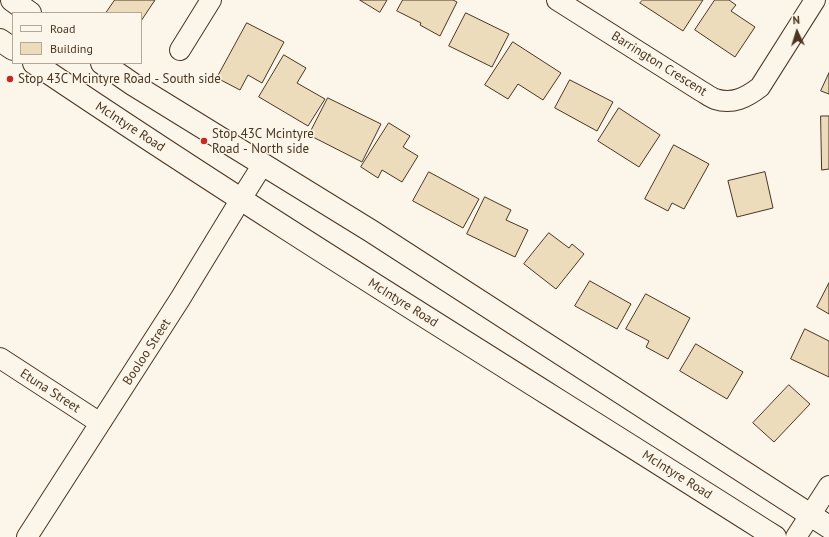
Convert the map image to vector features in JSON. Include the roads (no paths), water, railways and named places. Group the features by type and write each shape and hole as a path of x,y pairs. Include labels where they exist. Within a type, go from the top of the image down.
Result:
{"main road":[{"path":"12,0 29,12"},
{"path":"0,40 12,48"},
{"name":"McIntyre Road","path":"36,64 241,199 775,537"},
{"path":"103,64 134,85 371,230 829,527"}],"street":[{"path":"180,50 211,0"},
{"name":"Barrington Crescent","path":"556,0 701,91 715,99 731,101 748,96 760,87 814,0"},
{"name":"Booloo Street","path":"27,537 180,299 263,164"},
{"name":"Etuna Street","path":"0,358 100,423"},
{"path":"796,537 829,486"}],"place":[{"name":"Stop 43C Mcintyre Road - South side","path":"10,79"},
{"name":"Stop 43C Mcintyre Road - North side","path":"204,141"}]}
